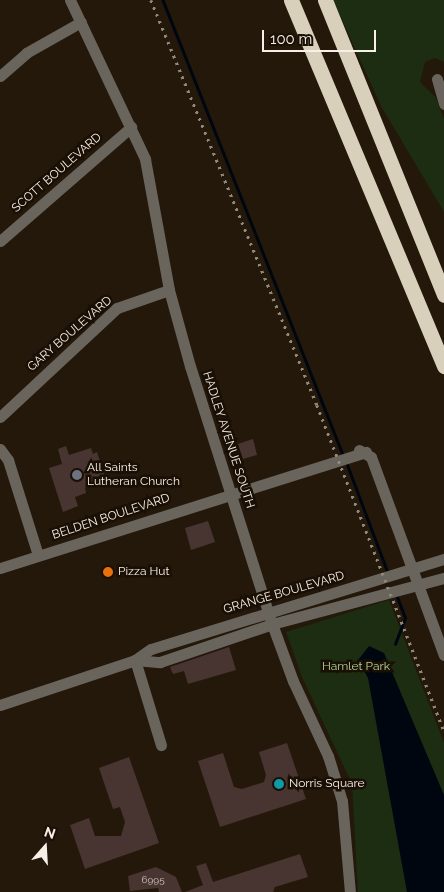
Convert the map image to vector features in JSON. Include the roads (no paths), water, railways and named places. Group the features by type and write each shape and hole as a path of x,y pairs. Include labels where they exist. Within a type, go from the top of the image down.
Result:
{"highway":[{"path":"291,0 444,366"},
{"path":"325,0 444,294"}],"street":[{"name":"HADLEY AVENUE SOUTH","path":"70,0 145,159 169,290 272,624 293,681 328,756 342,800 350,892"},
{"path":"0,76 26,53 81,22"},
{"path":"437,80 444,104"},
{"name":"SCOTT BOULEVARD","path":"0,241 131,127"},
{"name":"GARY BOULEVARD","path":"0,417 117,308 169,290"},
{"path":"0,449 8,460 38,555"},
{"name":"BELDEN BOULEVARD","path":"0,568 288,475 357,449 366,452 372,457 444,655"},
{"name":"GRANGE BOULEVARD","path":"0,705 135,660 151,649 268,611 444,559"},
{"name":"GRANGE BOULEVARD","path":"135,660 160,662 272,624 368,600 441,579"},
{"path":"135,660 162,745"}],"waterway":[{"path":"163,0 344,456"},
{"path":"346,461 388,573"},
{"path":"395,644 405,618 396,594"}],"railway":[{"path":"151,0 317,405 444,731"}],"place":[{"name":"All Saints Lutheran Church","path":"77,475"},
{"name":"Pizza Hut","path":"108,572"},
{"name":"Norris Square","path":"279,784"}],"park label":[{"name":"Hamlet Park","path":"356,667"}]}
